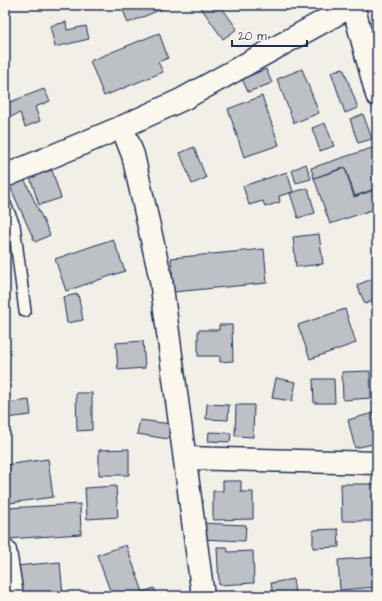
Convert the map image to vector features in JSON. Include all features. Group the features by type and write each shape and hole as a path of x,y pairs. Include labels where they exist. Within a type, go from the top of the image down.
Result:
{"street":[{"path":"5,176 122,127 183,99 353,5 377,95"},
{"path":"122,127 133,155 161,280 203,596"},
{"path":"185,458 377,463"},
{"path":"5,551 12,596"}],"lane":[{"path":"5,204 14,225 25,311"}],"building":[{"path":"121,5 160,5 162,9 128,23"},
{"path":"199,5 220,5 237,29 223,39"},
{"path":"66,22 67,30 86,26 89,39 55,47 50,26"},
{"path":"159,33 168,58 158,62 163,72 104,96 90,61"},
{"path":"343,68 358,108 345,113 331,72"},
{"path":"266,69 272,83 248,92 242,79"},
{"path":"302,69 319,113 294,123 277,79"},
{"path":"44,89 50,101 35,107 40,121 25,127 20,113 5,119 5,104"},
{"path":"262,96 279,145 244,157 228,109"},
{"path":"363,114 372,139 358,143 350,119"},
{"path":"325,123 334,146 320,151 312,128"},
{"path":"194,147 206,178 192,184 180,153"},
{"path":"375,147 377,153 377,188 355,196 345,167 314,178 311,168"},
{"path":"306,164 311,179 296,183 292,170"},
{"path":"345,168 354,197 377,189 377,208 330,224 314,178"},
{"path":"52,170 61,198 39,205 30,177"},
{"path":"287,172 293,192 279,196 280,202 265,207 263,201 249,205 243,186"},
{"path":"23,176 50,235 35,242 8,182"},
{"path":"308,188 315,213 298,218 290,193"},
{"path":"319,234 323,264 296,267 293,237"},
{"path":"113,239 125,271 66,291 55,259"},
{"path":"264,249 267,283 174,292 171,258"},
{"path":"377,277 377,299 365,304 357,285"},
{"path":"78,294 83,320 67,323 63,297"},
{"path":"345,309 356,343 310,359 298,325"},
{"path":"219,325 232,325 233,361 220,362 220,356 198,356 198,330 219,330"},
{"path":"143,341 145,368 118,370 116,343"},
{"path":"370,371 371,398 343,400 342,372"},
{"path":"276,378 296,382 292,401 272,398"},
{"path":"313,379 334,379 335,403 314,403"},
{"path":"76,393 92,393 92,430 77,431"},
{"path":"29,400 31,415 6,418 5,403"},
{"path":"207,404 229,405 228,420 206,419"},
{"path":"236,405 254,405 253,437 235,436"},
{"path":"373,413 377,427 377,443 355,448 348,420"},
{"path":"140,420 171,424 168,439 137,434"},
{"path":"209,432 231,433 230,442 208,441"},
{"path":"129,449 129,475 99,475 99,450"},
{"path":"48,459 53,497 10,503 5,465"},
{"path":"223,481 241,481 241,492 253,492 253,519 213,520 213,491 223,491"},
{"path":"341,484 377,484 377,521 342,521"},
{"path":"116,486 118,517 87,519 85,488"},
{"path":"80,504 81,534 8,539 6,508"},
{"path":"200,523 246,525 245,541 199,539"},
{"path":"338,529 339,547 313,548 313,530"},
{"path":"126,545 143,592 154,588 157,596 112,596 97,555"},
{"path":"217,547 227,547 228,552 253,551 254,583 219,585"},
{"path":"377,557 377,587 340,590 338,560"},
{"path":"60,562 63,596 18,596 15,566"},
{"path":"293,579 295,594 273,596 271,583"}]}
